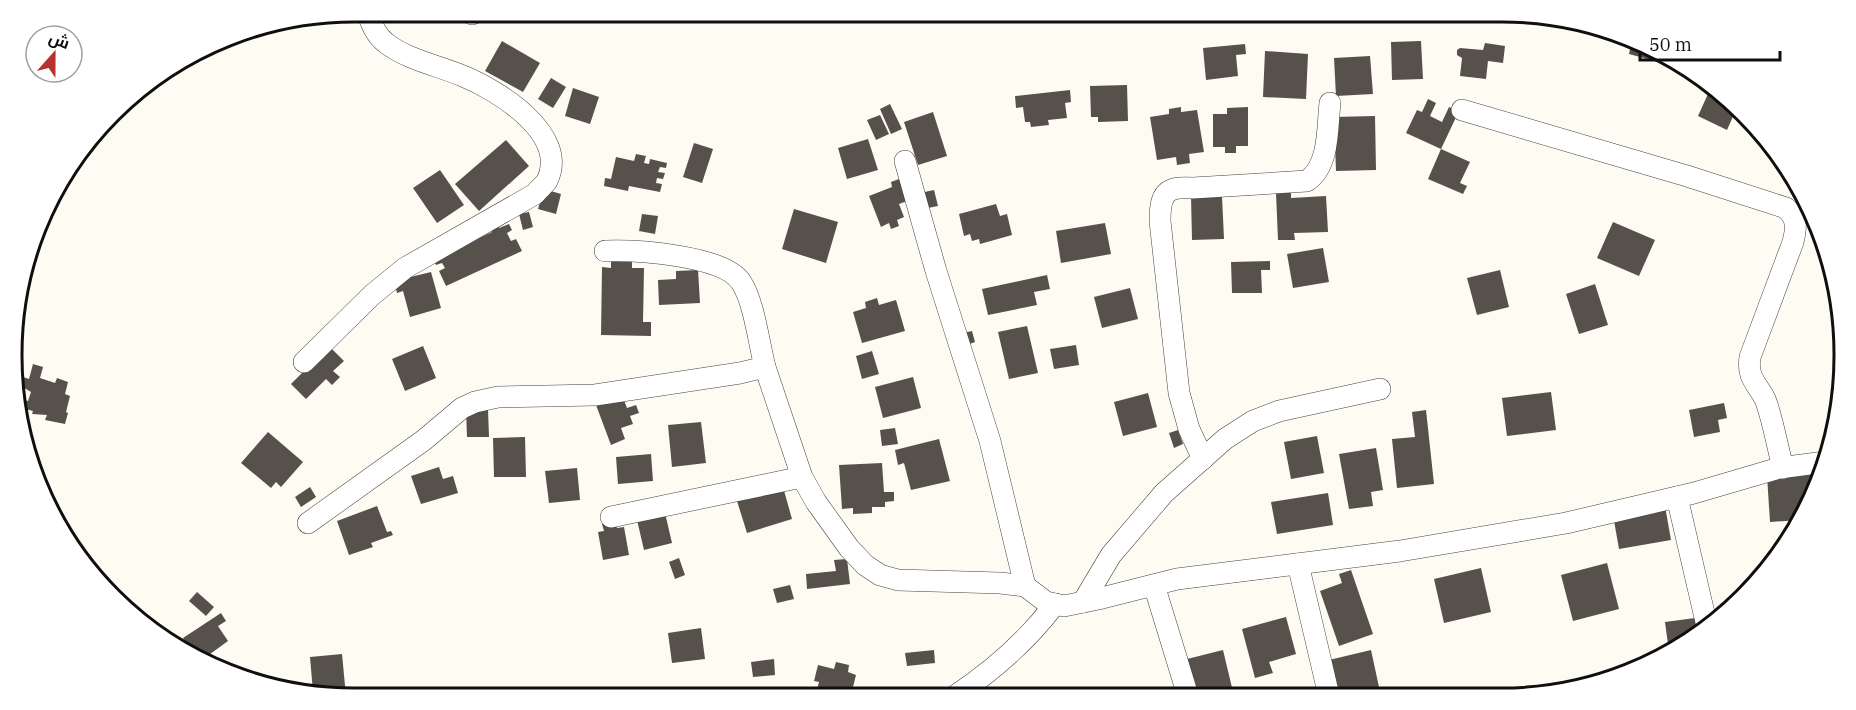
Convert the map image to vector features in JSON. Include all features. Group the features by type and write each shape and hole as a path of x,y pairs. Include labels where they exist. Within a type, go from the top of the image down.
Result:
{"street":[{"path":"304,362 372,295 405,268 535,194 547,181 550,168 550,151 543,134 517,108 501,96 463,76 414,58 386,43 372,23"},
{"path":"1203,459 1189,429 1179,393 1160,206 1166,193 1176,187 1307,181 1317,174 1323,160 1330,103"},
{"path":"1462,110 1786,207 1795,216 1797,228 1793,242 1750,357 1748,369 1765,399 1783,468"},
{"path":"905,161 936,271 990,441 1024,586"},
{"path":"605,251 632,250 670,254 723,268 735,274 743,285 749,300 765,367 802,477 816,502 849,548 865,565 880,575 898,580 1000,583 1024,586 1046,602 1064,606 1177,579 1400,551 1566,523 1677,497 1783,468 1815,463"},
{"path":"308,523 424,441 462,408 475,402 498,397 595,395 740,373 765,367"},
{"path":"1083,602 1111,555 1164,493 1225,439 1253,421 1270,414 1380,389"},
{"path":"611,517 802,477"},
{"path":"1677,497 1705,617"},
{"path":"1298,564 1327,687"},
{"path":"1154,585 1185,687"},
{"path":"968,687 989,673 1017,648 1056,604"}],"building":[{"path":"502,41 540,63 523,92 485,71"},
{"path":"1421,41 1423,79 1392,80 1391,42"},
{"path":"1485,43 1505,46 1503,63 1488,61 1486,79 1460,76 1462,58 1457,55 1457,50 1460,48 1483,50"},
{"path":"1245,44 1246,54 1236,55 1238,76 1206,80 1203,48"},
{"path":"1630,49 1657,62 1629,54"},
{"path":"1265,51 1308,54 1306,99 1263,97"},
{"path":"1370,56 1373,94 1336,96 1334,58"},
{"path":"551,78 566,87 553,108 538,99"},
{"path":"1127,85 1128,121 1098,122 1098,117 1091,117 1090,86"},
{"path":"573,88 599,97 590,124 565,116"},
{"path":"1070,90 1071,102 1065,103 1067,118 1048,120 1049,125 1031,127 1030,122 1025,122 1023,107 1016,108 1015,96"},
{"path":"1708,95 1733,117 1727,130 1698,116"},
{"path":"1428,99 1436,103 1430,116 1442,122 1449,107 1459,111 1441,149 1406,133 1417,110 1422,112"},
{"path":"890,104 902,129 891,134 880,109"},
{"path":"1181,107 1181,112 1197,110 1204,152 1189,154 1190,163 1177,165 1176,157 1157,160 1150,117 1169,114 1169,109"},
{"path":"1248,107 1248,146 1236,146 1236,153 1225,153 1225,147 1213,147 1213,114 1227,114 1227,108"},
{"path":"933,112 947,156 918,165 904,122"},
{"path":"880,115 889,134 876,140 867,120"},
{"path":"1375,116 1376,170 1336,171 1334,117"},
{"path":"868,139 878,170 847,179 838,148"},
{"path":"506,140 529,166 479,211 455,184"},
{"path":"694,143 713,149 702,183 683,177"},
{"path":"1441,149 1470,162 1460,183 1467,186 1463,194 1428,179"},
{"path":"636,154 646,156 644,163 649,164 650,159 667,163 666,168 660,167 658,172 665,173 663,179 657,178 656,183 662,184 660,192 629,186 628,191 604,186 605,178 611,179 616,157 634,161"},
{"path":"440,170 464,205 437,223 413,188"},
{"path":"899,179 907,201 899,204 904,217 897,220 899,226 891,229 889,223 881,227 869,196 892,187 891,182"},
{"path":"544,189 561,194 556,214 538,209"},
{"path":"934,190 938,206 923,209 920,193"},
{"path":"1276,193 1291,193 1291,198 1326,196 1328,232 1294,233 1295,240 1278,240"},
{"path":"1191,196 1222,196 1224,239 1192,240"},
{"path":"996,204 1000,216 1007,214 1012,235 980,244 979,239 972,241 970,234 964,236 959,214"},
{"path":"794,209 838,222 826,263 782,249"},
{"path":"529,212 533,227 523,230 519,214"},
{"path":"642,214 658,216 655,234 639,231"},
{"path":"1613,222 1655,240 1639,276 1597,258"},
{"path":"497,223 499,228 509,224 512,230 507,233 511,241 516,239 522,251 446,286 439,271 445,268 442,263 436,265 433,259 492,232 490,226"},
{"path":"1105,223 1111,254 1061,263 1056,231"},
{"path":"1323,248 1329,282 1293,288 1287,254"},
{"path":"611,258 632,258 632,268 644,268 643,322 651,322 651,336 601,335 602,267 611,268"},
{"path":"1270,261 1270,270 1261,270 1262,293 1232,293 1231,262"},
{"path":"698,270 700,303 659,305 658,280 676,279 676,271"},
{"path":"1500,270 1509,307 1477,315 1467,278"},
{"path":"431,272 441,308 410,317 403,291 397,293 394,281"},
{"path":"1047,275 1050,289 1034,292 1037,305 988,315 982,289"},
{"path":"1595,284 1608,325 1579,334 1566,294"},
{"path":"1130,288 1138,319 1102,328 1094,297"},
{"path":"877,298 879,305 896,300 905,331 862,343 853,312 866,308 865,302"},
{"path":"1027,326 1038,373 1009,379 998,332"},
{"path":"972,331 975,342 967,345 963,333"},
{"path":"1076,345 1079,365 1054,369 1050,349"},
{"path":"329,346 344,361 333,371 340,377 332,385 326,379 306,399 291,384"},
{"path":"423,346 436,378 405,391 392,359"},
{"path":"872,351 879,374 862,379 856,356"},
{"path":"33,364 43,367 40,378 55,383 57,378 68,382 65,394 70,396 65,424 45,420 47,415 32,414 33,411 27,409 25,400 28,401 31,392 24,388 23,377 29,379"},
{"path":"913,377 921,408 883,418 875,387"},
{"path":"1551,392 1556,430 1507,436 1502,398"},
{"path":"1148,393 1157,427 1123,436 1114,402"},
{"path":"622,395 627,408 636,405 639,413 630,416 633,424 621,428 625,439 611,445 596,405"},
{"path":"1724,403 1727,418 1718,420 1720,432 1694,437 1689,410"},
{"path":"488,409 489,437 467,437 466,410"},
{"path":"1426,410 1434,484 1397,488 1392,439 1415,437 1412,412"},
{"path":"701,422 706,463 672,467 668,425"},
{"path":"895,428 898,444 882,446 880,430"},
{"path":"1178,430 1183,444 1174,448 1169,433"},
{"path":"268,432 303,462 281,487 276,482 271,488 241,463"},
{"path":"1317,436 1324,473 1291,479 1284,442"},
{"path":"525,437 526,477 494,477 493,438"},
{"path":"939,439 950,481 911,490 904,463 898,465 895,450"},
{"path":"1376,448 1383,490 1371,492 1373,506 1349,509 1339,454"},
{"path":"651,454 653,481 618,484 616,457"},
{"path":"882,463 884,492 894,492 894,501 885,502 885,507 872,507 872,513 853,514 853,508 842,509 839,465"},
{"path":"439,467 443,479 453,476 458,493 421,504 411,476"},
{"path":"577,468 580,500 549,503 545,471"},
{"path":"1812,473 1789,521 1770,522 1767,475"},
{"path":"310,487 316,497 301,507 295,497"},
{"path":"783,487 792,519 747,533 737,501"},
{"path":"1328,493 1333,525 1277,534 1271,502"},
{"path":"377,506 387,532 391,531 393,535 371,543 373,547 349,555 337,521"},
{"path":"1665,506 1671,540 1619,549 1613,515"},
{"path":"665,513 672,543 644,550 637,520"},
{"path":"615,521 617,528 624,527 629,555 603,560 598,532 604,531 602,524"},
{"path":"679,558 685,575 675,579 669,562"},
{"path":"847,559 850,584 807,589 806,574 836,571 834,560"},
{"path":"1607,563 1619,609 1573,621 1561,575"},
{"path":"1481,568 1491,612 1444,623 1434,579"},
{"path":"1351,570 1373,634 1339,646 1320,591 1342,583 1339,574"},
{"path":"790,585 794,599 777,603 773,589"},
{"path":"197,592 214,607 206,616 189,601"},
{"path":"221,613 226,621 218,626 228,641 210,654 183,638"},
{"path":"1286,617 1296,654 1269,662 1273,673 1255,678 1242,629"},
{"path":"1695,618 1696,624 1668,643 1665,622"},
{"path":"701,628 705,659 672,663 668,633"},
{"path":"934,650 935,663 907,666 905,653"},
{"path":"1223,650 1232,687 1194,687 1187,659"},
{"path":"1371,650 1379,687 1335,687 1329,660"},
{"path":"342,654 345,687 312,685 310,657"},
{"path":"774,659 775,675 753,677 751,662"},
{"path":"836,662 849,665 848,672 856,675 853,687 818,687 819,682 814,681 818,665 834,669"}]}
